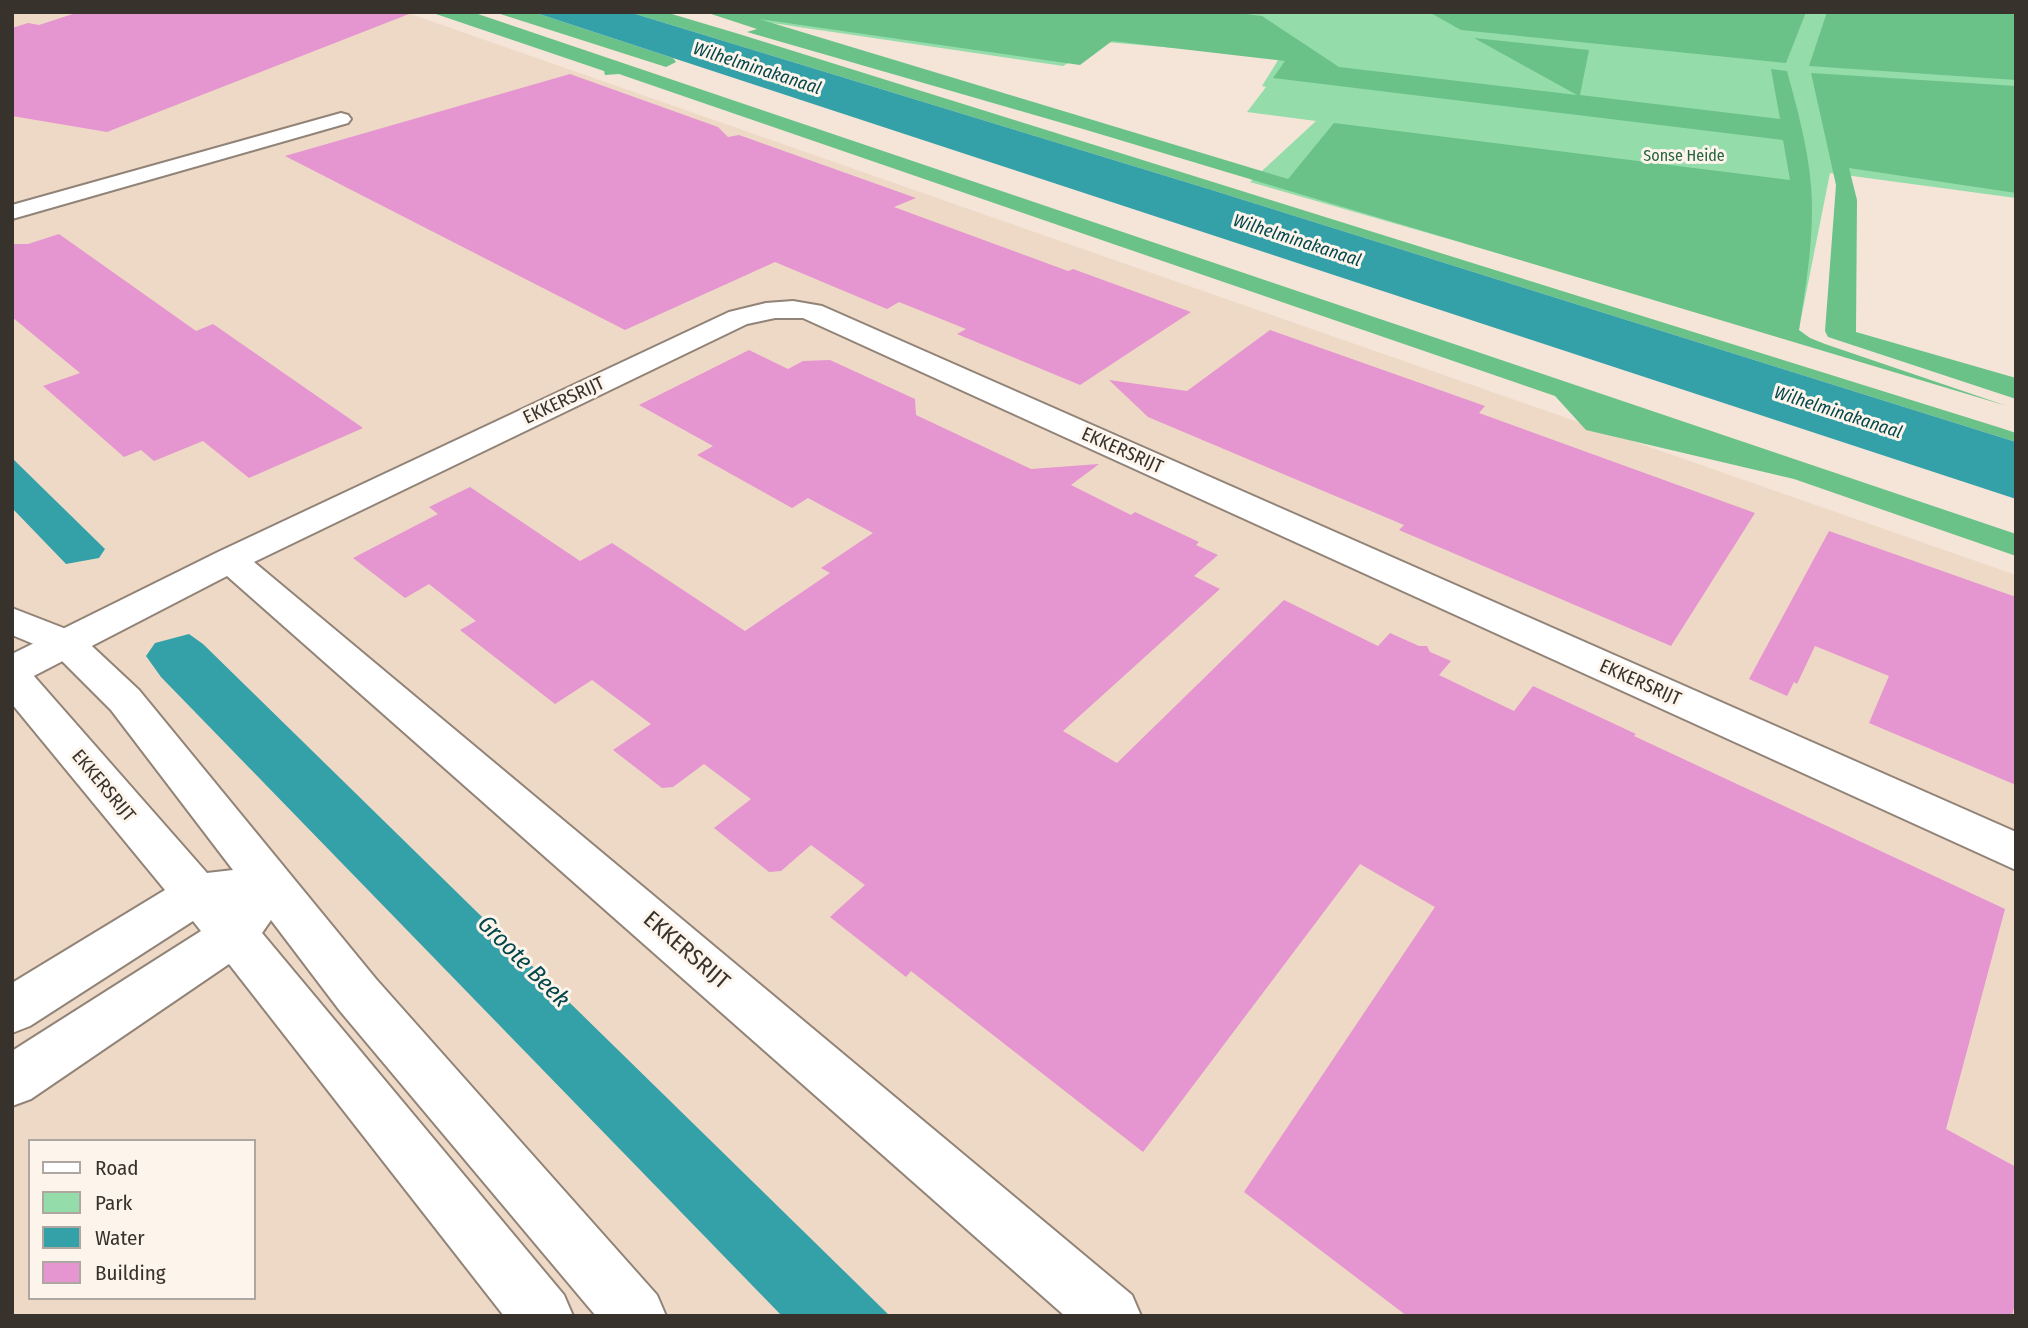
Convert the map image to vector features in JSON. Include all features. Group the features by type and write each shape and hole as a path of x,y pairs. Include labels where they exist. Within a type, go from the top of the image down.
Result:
{"street":[{"path":"12,212 341,119"},
{"name":"EKKERSRIJT","path":"12,670 230,560 738,318 770,309 791,307 813,312 2016,852"},
{"name":"EKKERSRIJT","path":"230,560 1111,1316"},
{"path":"12,620 66,643 125,700 358,995 636,1316"},
{"name":"EKKERSRIJT","path":"12,677 234,935 543,1316"},
{"path":"12,1010 197,894 269,884"},
{"path":"12,1081 234,935 269,884"}],"shaded area":[{"path":"12,12 405,12 2016,575 2016,1316 12,1316"}],"green space":[{"path":"430,12 472,12 2016,534 2016,556 1794,479 1586,430 1555,396 619,74 605,75 604,71"},
{"path":"494,12 533,12 673,58 676,62 666,67"},
{"path":"629,12 665,12 739,34 2001,428 2016,433 2016,442 1212,190"},
{"path":"705,12 1229,12 1262,16 1339,67 1577,95 1474,38 1589,50 1580,95 1780,119 1771,69 1787,71 1805,142 1812,204 1809,259 1799,330 1825,344 2007,406 1083,129 747,32 757,29","holes":["759,19 1080,65 1112,41 1285,61 1273,78 1783,140 1790,180 1334,123 1288,179"]},
{"name":"Sonse Heide","path":"725,12 2016,12 2016,198 1830,173 1797,339 1250,182 1316,121 1247,112 1266,87 1262,86 1280,57 1105,42 1063,66 758,21"},
{"path":"1429,12 1806,12 1786,63 1461,30"},
{"path":"1827,12 2016,12 2016,80 1809,66"},
{"path":"1811,73 2016,86 2016,193 1849,168 1857,200 1856,332 2016,378 2016,399 1828,337 1825,331 1836,185"}],"water":[{"name":"Wilhelminakanaal","path":"533,12 629,12 1212,190 2016,442 2016,499"},
{"path":"12,458 105,549 99,558 66,564 12,508"},
{"name":"Groote Beek","path":"189,634 203,644 890,1316 782,1316 161,677 146,656 155,643"}],"building":[{"path":"79,12 409,14 107,132 12,116 12,28 28,23 39,25"},
{"path":"570,74 718,127 728,137 739,135 916,198 894,207 1068,271 1073,269 1191,312 1080,385 957,334 966,329 899,302 887,309 775,262 625,330 285,156"},
{"path":"59,234 196,331 213,324 363,428 249,478 203,441 154,461 141,450 124,457 43,386 80,373 12,317 12,244 28,244"},
{"path":"1270,330 1485,406 1479,413 1755,513 1671,646 1399,530 1404,525 1148,417 1109,380 1187,391"},
{"path":"749,350 788,369 803,361 830,360 915,399 916,415 1031,469 1099,464 1071,485 1131,515 1135,512 1199,542 1196,545 1218,555 1194,576 1220,589 1063,731 1117,763 1284,600 1378,646 1390,633 1419,646 1427,646 1430,652 1451,661 1439,675 1514,711 1533,686 2005,909 1946,1129 2016,1167 2016,1299 2012,1316 1407,1316 1244,1192 1435,907 1360,864 1143,1152 911,971 906,977 830,917 865,885 811,845 781,871 769,872 714,828 751,799 704,764 673,787 662,788 613,750 651,724 592,680 555,704 460,630 476,621 429,584 405,598 353,558 438,514 429,507 470,487 580,561 612,543 745,631 830,573 821,568 873,533 808,498 792,508 697,455 713,446 639,405"},
{"path":"1829,531 2016,597 2016,785 1869,723 1889,676 1815,646 1797,684 1794,682 1787,696 1749,679"}]}
